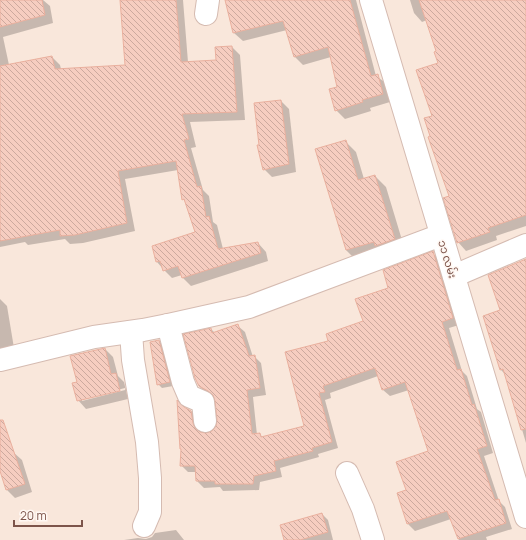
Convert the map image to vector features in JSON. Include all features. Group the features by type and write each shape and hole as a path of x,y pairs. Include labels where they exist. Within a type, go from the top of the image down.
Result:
{"street":[{"name":"၁၁ လမ်း","path":"371,0 526,517"},
{"path":"0,360 94,337 198,320 249,306 441,235"},
{"path":"454,276 526,245"},
{"path":"168,325 183,382 189,396 204,402 205,421"},
{"path":"131,332 133,360 147,442 150,478 150,512 144,526"},
{"path":"347,474 363,509 373,540"}],"shaded area":[{"path":"0,0 526,0 526,540 0,540"}],"building":[{"path":"0,0 42,0 45,15 0,27"},
{"path":"120,0 176,0 181,62 216,60 215,47 232,46 237,112 182,114 189,139 184,140 197,187 201,186 206,217 209,216 218,249 258,242 261,253 182,278 178,266 163,271 160,261 156,262 152,246 195,232 184,199 182,200 176,161 118,171 127,223 75,235 60,236 60,230 0,241 0,66 52,56 55,69 125,65"},
{"path":"225,0 350,0 371,76 378,74 383,94 362,100 363,102 335,111 329,89 337,87 328,47 294,57 283,21 233,33"},
{"path":"419,0 526,0 526,215 488,228 490,232 457,243 443,198 449,196 428,137 430,136 424,118 432,116 416,70 438,63 434,52 436,51"},
{"path":"281,100 289,164 263,170 257,145 259,145 254,103"},
{"path":"346,140 358,180 375,175 395,239 375,246 374,242 346,250 315,149"},
{"path":"433,251 453,318 442,322 457,370 461,369 472,405 474,404 487,446 477,449 495,500 499,499 506,523 458,539 447,511 407,524 397,493 406,490 396,462 428,451 405,382 382,390 375,368 323,386 325,392 319,393 332,442 312,448 313,451 274,461 276,471 254,476 253,484 215,484 215,481 196,481 195,466 180,466 181,449 177,400 191,411 195,428 200,432 206,433 212,431 216,426 217,420 213,395 199,386 195,378 183,334 211,328 212,333 238,324 249,356 255,355 260,388 247,390 252,434 260,433 261,437 304,426 285,352 328,341 326,334 363,321 355,299 388,288 383,270"},
{"path":"526,259 526,429 521,430 503,369 500,370 483,316 500,310 488,275"},
{"path":"159,340 170,382 157,385 150,342"},
{"path":"105,348 111,374 116,373 120,391 77,401 72,383 77,382 70,356"},
{"path":"0,420 3,420 25,484 6,490 0,471"},
{"path":"322,513 328,532 300,540 284,540 280,525"}]}
